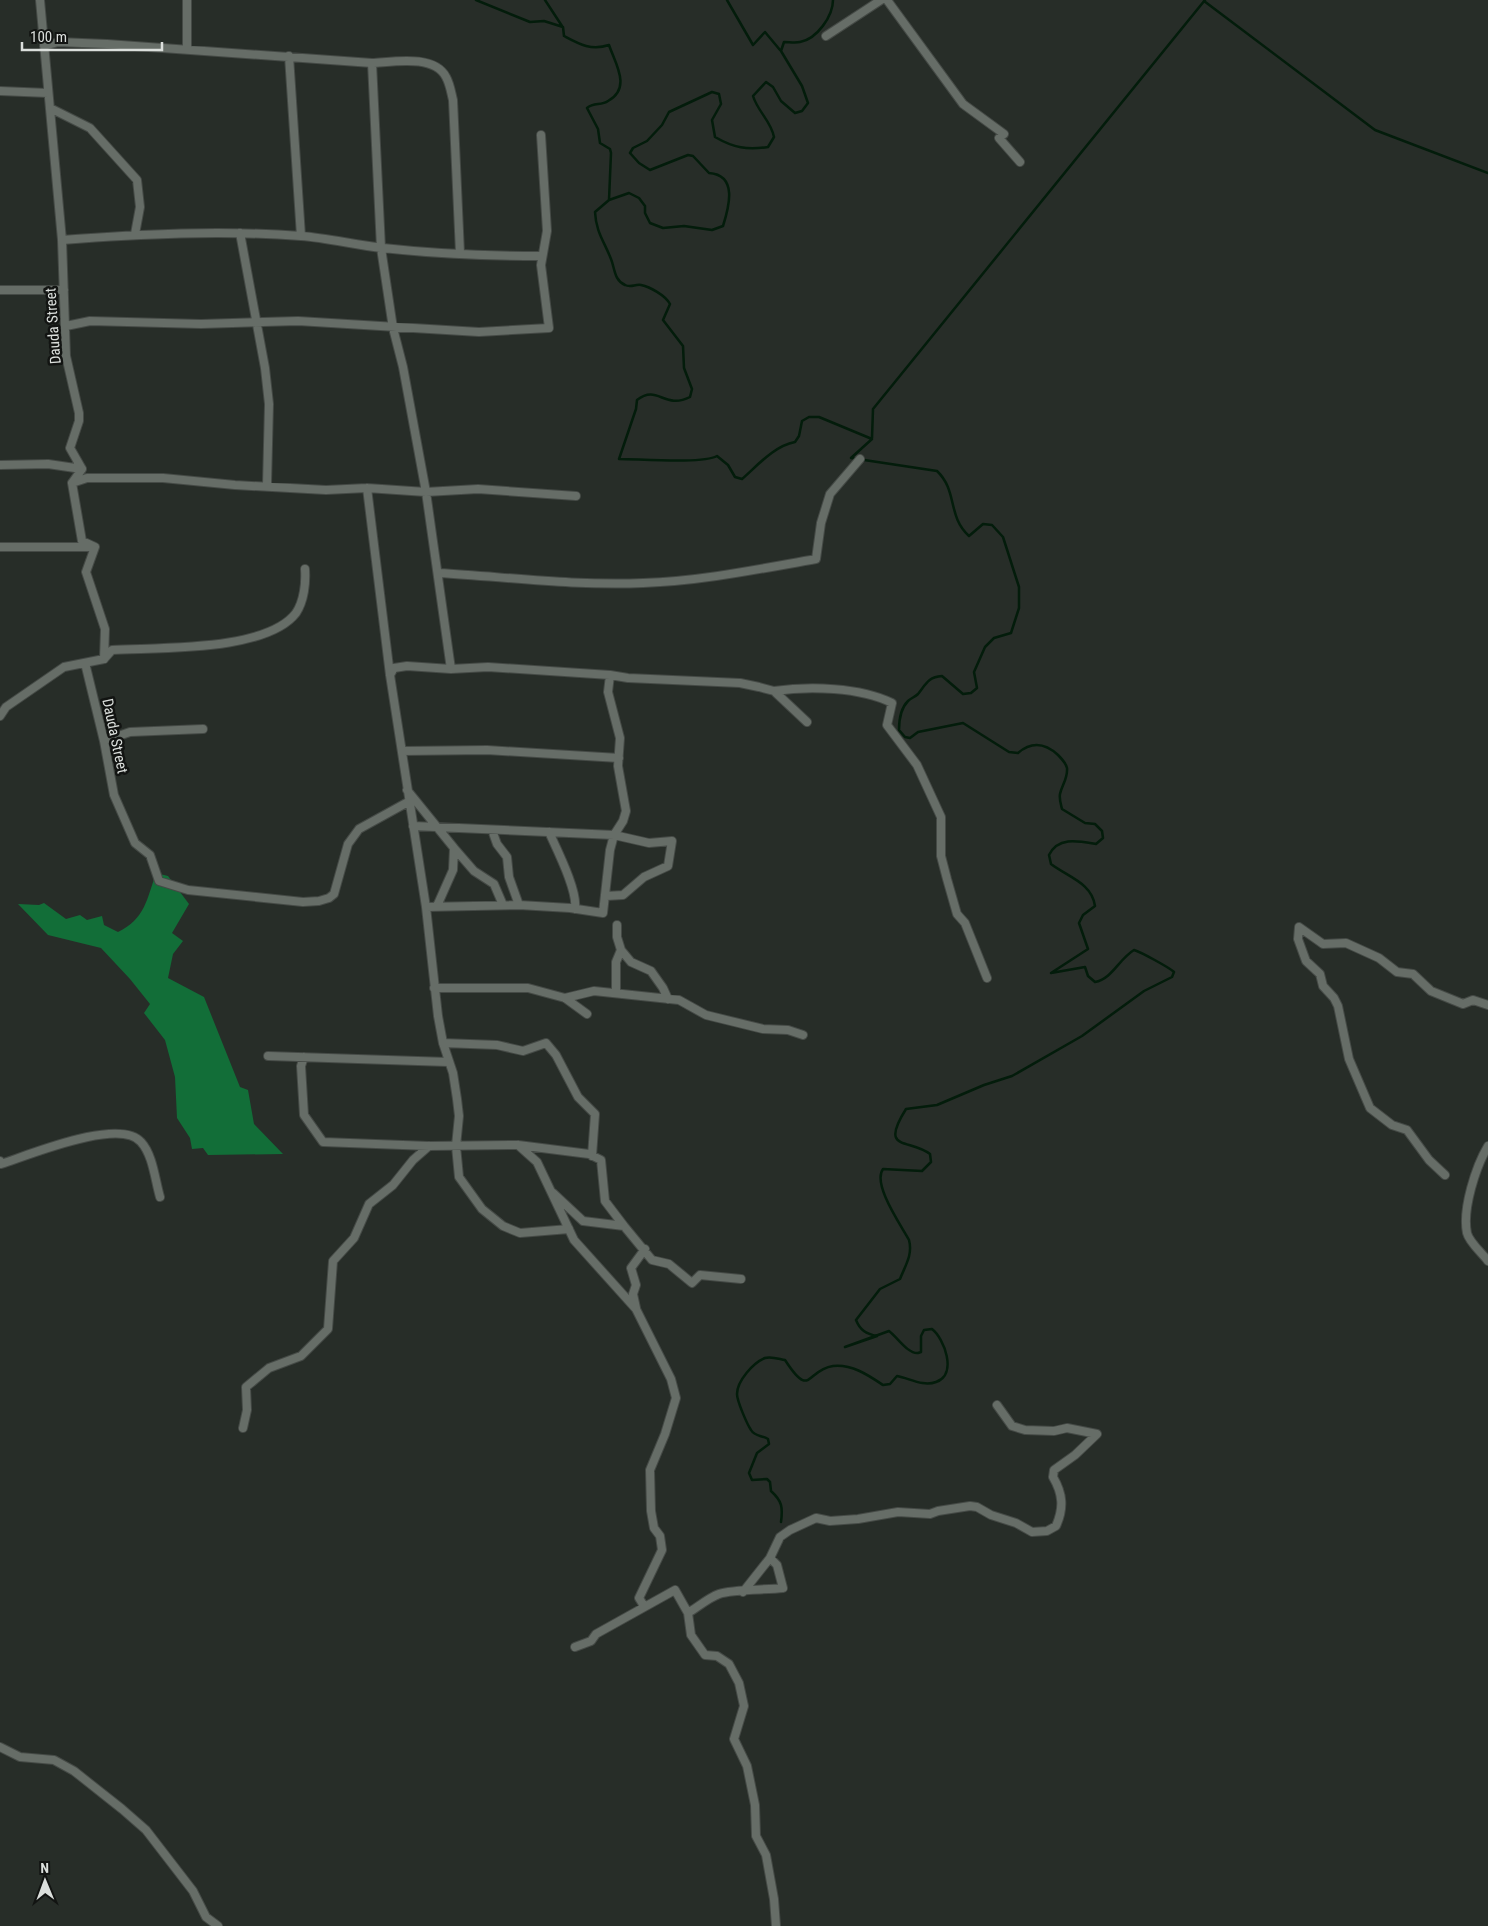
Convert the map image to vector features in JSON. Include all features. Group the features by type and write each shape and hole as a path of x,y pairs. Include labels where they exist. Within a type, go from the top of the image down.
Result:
{"street":[{"name":"Dauda Street","path":"40,0 62,240 66,356 79,413 79,421 70,448 82,469"},
{"path":"186,49 188,0"},
{"path":"826,36 881,0"},
{"path":"887,0 963,104 1004,134 1000,138 1020,162"},
{"path":"44,46 58,42 372,62 412,61 440,69 446,76 453,100 460,253"},
{"path":"290,56 301,236"},
{"path":"372,62 381,248 393,328 403,366 426,492 439,573 451,669"},
{"path":"0,91 48,93"},
{"path":"50,108 90,128 137,180 140,207 135,234"},
{"path":"66,326 90,321 202,324 323,322 393,328 505,332 549,328 542,256 546,246 547,231 540,135"},
{"path":"240,233 258,322 269,404 267,486"},
{"path":"62,240 135,234 240,233 301,236 381,248 542,256"},
{"path":"0,290 64,290"},
{"path":"439,573 560,581 642,583 695,579 816,559 821,523 830,494 860,459"},
{"path":"0,465 48,464 82,469 72,483 82,541 95,547"},
{"path":"72,483 87,478 163,478 235,485 326,490 367,488 426,492 478,489 576,496"},
{"path":"367,488 390,675 408,802 426,907 434,988 443,1043 453,1073 458,1116 456,1146 459,1177 482,1209 503,1226 520,1233 569,1229"},
{"path":"0,547 95,547"},
{"path":"95,547 86,572 105,629 104,659"},
{"path":"0,716 6,707 64,666 104,659 112,650 222,643 268,633 296,613 303,596 305,569"},
{"name":"Dauda Street","path":"85,663 104,741 114,796 120,814 135,843 150,856 159,881 188,890 303,902 329,898 334,894 348,844 359,829 408,802"},
{"path":"390,675 394,668 407,666 451,669 508,668 628,678 740,683 774,692 796,688 826,689 878,696 892,703 887,725 917,765 941,817 941,856 947,879 957,914 965,923 987,978"},
{"path":"426,907 519,905 575,909 603,914 608,864 614,835 623,822 626,811 618,766 620,738 608,692 610,675"},
{"path":"774,692 807,722"},
{"path":"104,741 130,732 203,729"},
{"path":"402,751 487,750 619,758"},
{"path":"406,788 474,871 494,884 503,905"},
{"path":"413,826 614,835 649,843 672,842 668,866 644,877 623,895 606,896"},
{"path":"492,830 497,844 507,857 508,878 519,905"},
{"path":"550,832 571,881 576,901 575,909"},
{"path":"437,906 452,870 454,848"},
{"path":"1445,1175 1429,1160 1407,1130 1392,1125 1370,1108 1349,1059 1338,1006 1334,998 1323,986 1320,974 1306,960 1298,939 1297,924 1323,944 1346,943 1379,958 1397,972 1414,974 1431,991 1463,1004 1473,1000 1488,1005"},
{"path":"616,925 621,950 631,962 650,971 663,988 668,999"},
{"path":"616,993 616,962 621,950"},
{"path":"434,988 528,988 565,998 587,1014"},
{"path":"565,998 594,991 679,1000 706,1015 763,1029 788,1030 804,1035"},
{"path":"443,1043 497,1045 523,1051 546,1043 556,1055 578,1098 596,1114 592,1156"},
{"path":"268,1056 448,1062"},
{"path":"304,1057 301,1066 304,1115 323,1142 430,1146 518,1145 592,1156 601,1160 606,1201 652,1260 669,1264 692,1283 700,1274 741,1279"},
{"path":"0,1161 2,1164 61,1144 97,1136 132,1135 140,1140 146,1149 160,1197"},
{"path":"518,1145 537,1162 574,1240 636,1310 671,1379 676,1398 665,1434 650,1470 651,1511 654,1528 660,1536 662,1550 638,1600 644,1606"},
{"path":"243,1428 247,1410 246,1387 269,1368 301,1356 328,1329 328,1298 333,1261 354,1238 369,1204 393,1185 413,1160 430,1146"},
{"path":"1488,1146 1472,1184 1467,1209 1467,1234 1488,1261"},
{"path":"552,1194 583,1221 624,1226"},
{"path":"636,1310 633,1294 636,1285 631,1268 645,1249"},
{"path":"742,1592 770,1558 780,1537 790,1530 816,1518 830,1521 858,1519 898,1512 930,1514 970,1506 1016,1523 1032,1532 1046,1531 1056,1526 1061,1515 1062,1497 1061,1490 1053,1477 1054,1470 1075,1455 1097,1434 1067,1428 1054,1431 1025,1430 1012,1426 997,1405"},
{"path":"688,1613 720,1593 783,1588 776,1565 770,1558"},
{"path":"575,1647 591,1641 596,1634 675,1590 688,1613 691,1636 705,1655 718,1656 729,1664 739,1683 744,1706 734,1739 747,1766 755,1805 756,1836 766,1855 774,1899 776,1926"},
{"path":"0,1747 20,1757 54,1760 74,1771 122,1808 146,1830 193,1891 206,1918 218,1926"}],"green space":[{"path":"156,873 168,876 189,904 172,933 183,941 173,954 168,978 204,997 240,1087 248,1090 254,1124 283,1154 208,1155 203,1148 192,1149 190,1138 177,1118 175,1077 165,1040 144,1013 150,1004 101,948 48,935 18,904 39,905 44,903 66,919 80,915 87,920 102,916 104,925 118,932 127,927 140,914"}],"waterway":[{"path":"476,0 530,22 544,21 563,27 564,36 585,46 603,47 609,45 620,75 619,89 615,96 608,101 587,108 598,129 600,143 610,149 611,153 609,200"},
{"path":"545,0 562,26"},
{"path":"727,0 753,45 765,32 780,50"},
{"path":"781,1522 781,1505 771,1491 770,1482 767,1479 752,1480 749,1473 757,1453 769,1444 768,1439 754,1434 751,1430 737,1397 740,1384 751,1368 760,1360 772,1357 785,1360 793,1372 804,1381 809,1380 824,1369 840,1366 853,1368 883,1385 890,1384 897,1376 921,1383 936,1382 943,1378 946,1372 948,1365 947,1356 941,1340 932,1329 924,1330 921,1336 921,1352 918,1353 914,1353 907,1348 889,1331 845,1347 877,1336 873,1335 870,1334 864,1331 856,1320 880,1289 900,1279 909,1256 909,1240 894,1215 881,1184 883,1169 922,1171 931,1162 930,1154 922,1149 900,1142 896,1138 895,1132 898,1123 906,1109 937,1105 984,1085 1012,1076 1082,1036 1144,991 1172,977 1174,972 1134,950 1111,973 1095,982 1088,976 1085,967 1051,973 1088,949 1079,923 1083,915 1095,906 1093,898 1084,886 1051,864 1049,855 1053,849 1063,842 1076,841 1096,844 1103,838 1102,831 1095,824 1085,823 1062,809 1060,796 1067,775 1067,768 1058,755 1048,748 1038,745 1033,745 1018,753 1009,752 963,723 918,732 910,738 905,737 899,730 899,722 904,707 930,679 942,676 963,694 971,693 977,688 974,672 985,647 994,638 1011,633 1019,608 1019,587 1003,537 992,525 983,524 969,536 958,520 948,487 937,471 851,458 872,439 819,417 809,417 802,421 799,436 795,442 773,452 742,479 735,477 728,465 717,456 699,460 619,459 636,409 637,400 650,395 674,401 681,400 690,397 692,389 684,368 683,346 663,320 670,304 661,295 649,288 641,285 627,286 621,283 615,274 599,231 595,212 609,200 629,193 639,198 645,206 645,213 650,223 663,228 684,226 712,230 723,226 729,201 728,186 724,179 709,173 693,156 688,155 650,170 639,163 630,153 633,148 647,141 662,125 669,112 712,92 719,94 721,104 712,120 715,137 728,144 741,147 768,147 774,137 753,96 766,82 773,87 781,101 795,113 802,111 808,103 802,86 781,51 784,42 800,42 818,32 827,20 833,0"},
{"path":"872,438 873,409 1205,0"},
{"path":"1204,1 1375,130 1488,173"}]}
